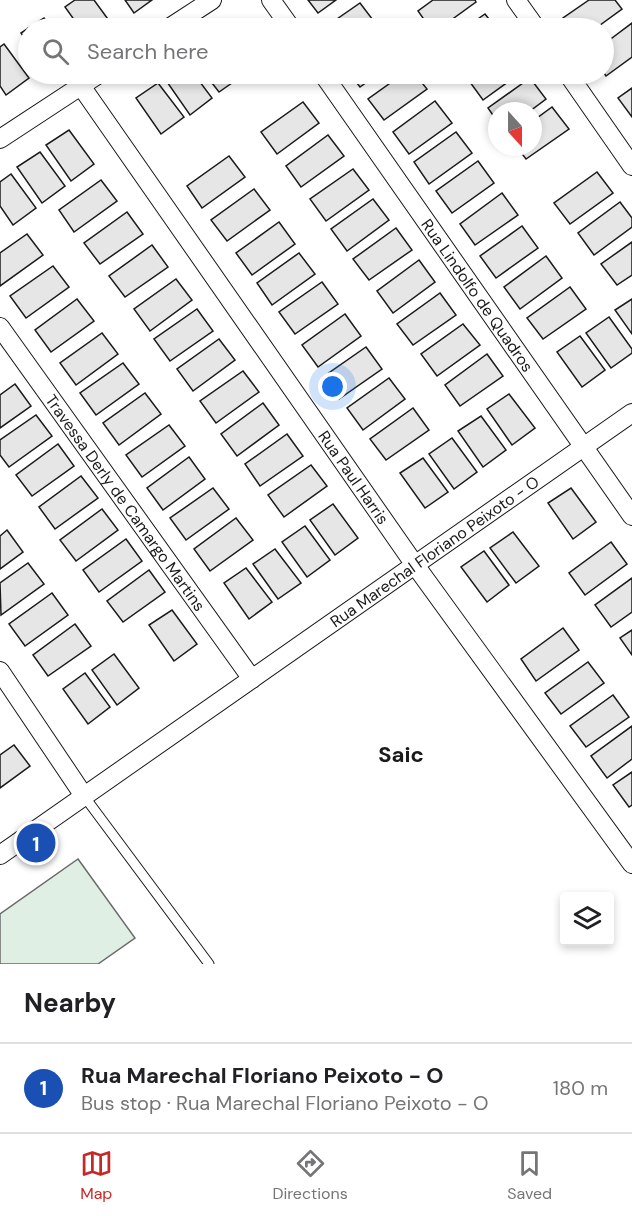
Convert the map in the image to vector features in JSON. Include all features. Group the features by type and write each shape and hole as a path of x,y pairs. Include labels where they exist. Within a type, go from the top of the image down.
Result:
{"street":[{"path":"184,18 212,0"},
{"path":"271,0 284,18"},
{"path":"516,0 529,18"},
{"path":"0,138 84,84"},
{"name":"Rua Lindolfo de Quadros","path":"329,84 632,516"},
{"path":"575,84 632,166"},
{"name":"Rua Paul Harris","path":"81,86 415,565 632,864"},
{"name":"Travessa Derly de Camargo Martins","path":"0,327 252,680"},
{"name":"Rua Marechal Floriano Peixoto - O","path":"0,855 632,413"},
{"path":"0,671 84,796"}],"lane":[{"path":"84,796 209,964"}],"green space":[{"path":"78,859 135,938 98,964 0,964 0,914"}],"building":[{"path":"75,0 94,0 107,18 73,18 65,7"},
{"path":"125,0 152,0 134,13"},
{"path":"308,0 336,0 318,13"},
{"path":"433,0 475,0 476,2 454,18 423,18 418,11"},
{"path":"589,0 615,0 622,9 610,18 563,18"},
{"path":"360,3 371,18 338,18"},
{"path":"632,23 632,57 614,70 614,36"},
{"path":"4,44 18,63 18,84 21,84 6,95 0,86 0,47"},
{"path":"159,84 184,117 161,134 136,98"},
{"path":"168,84 202,84 212,98 190,115"},
{"path":"213,84 230,84 219,92"},
{"path":"389,84 423,84 427,89 384,120 368,99"},
{"path":"471,84 505,84 483,100"},
{"path":"522,84 535,84 546,99 542,102 496,102"},
{"path":"632,88 632,117 618,98"},
{"path":"435,101 452,123 409,154 393,132"},
{"path":"303,102 319,123 277,154 261,132"},
{"path":"552,107 569,129 542,148 542,114"},
{"path":"69,130 94,164 71,181 46,145"},
{"path":"456,132 472,153 429,184 414,162"},
{"path":"328,135 344,156 301,187 286,166"},
{"path":"40,152 65,186 42,203 17,167"},
{"path":"229,156 245,177 202,208 187,186"},
{"path":"478,161 494,183 452,213 436,191"},
{"path":"353,169 369,190 326,221 310,199"},
{"path":"597,172 613,193 570,224 554,203"},
{"path":"11,174 36,208 13,225 0,206 0,182"},
{"path":"101,180 117,201 74,232 59,210"},
{"path":"254,189 270,210 227,241 211,220"},
{"path":"502,193 518,215 475,245 460,224"},
{"path":"373,199 389,220 347,251 331,229"},
{"path":"620,202 632,218 632,227 594,255 578,233"},
{"path":"127,212 143,234 100,264 84,243"},
{"path":"279,222 295,244 252,275 236,253"},
{"path":"522,226 538,248 496,278 480,256"},
{"path":"396,228 412,250 369,280 353,259"},
{"path":"27,234 43,255 0,286 0,253"},
{"path":"632,242 632,275 617,285 601,264"},
{"path":"152,245 168,267 125,297 109,276"},
{"path":"299,253 315,274 272,305 257,283"},
{"path":"546,256 562,278 520,309 504,287"},
{"path":"419,260 435,282 393,313 377,291"},
{"path":"53,266 69,287 26,318 10,296"},
{"path":"176,279 192,300 150,331 134,309"},
{"path":"322,282 338,304 295,334 279,312"},
{"path":"570,287 586,309 543,339 527,318"},
{"path":"440,293 456,315 413,345 397,324"},
{"path":"77,299 94,321 51,352 35,330"},
{"path":"632,299 632,334 615,310"},
{"path":"197,309 213,331 170,361 154,339"},
{"path":"345,314 361,336 318,367 302,345"},
{"path":"609,317 632,349 632,353 611,368 586,333"},
{"path":"463,324 480,345 437,376 421,354"},
{"path":"102,333 118,354 76,385 60,363"},
{"path":"580,336 605,370 582,387 557,352"},
{"path":"219,339 235,360 193,391 177,369"},
{"path":"366,347 382,369 339,399 323,377"},
{"path":"487,354 503,376 460,406 445,385"},
{"path":"123,363 139,384 96,415 80,393"},
{"path":"243,371 259,392 216,423 200,401"},
{"path":"389,378 405,399 363,430 347,408"},
{"path":"15,384 31,406 0,428 0,395"},
{"path":"145,393 161,414 119,445 103,423"},
{"path":"509,394 535,428 512,445 487,409"},
{"path":"263,403 279,425 237,456 221,434"},
{"path":"413,408 429,430 386,460 370,439"},
{"path":"36,415 52,436 9,467 0,455 0,440"},
{"path":"481,416 506,450 483,467 458,431"},
{"path":"169,425 185,446 142,477 126,455"},
{"path":"287,434 303,456 260,486 245,464"},
{"path":"452,438 477,472 454,489 429,454"},
{"path":"58,444 74,466 32,496 16,475"},
{"path":"189,457 205,479 163,510 147,488"},
{"path":"423,458 448,492 425,508 400,473"},
{"path":"311,465 327,486 284,517 268,495"},
{"path":"81,476 98,498 55,529 39,507"},
{"path":"213,488 229,509 186,540 170,518"},
{"path":"571,488 596,522 573,539 548,503"},
{"path":"333,504 358,538 335,555 310,520"},
{"path":"102,509 118,530 76,561 60,540"},
{"path":"236,518 253,540 210,571 194,549"},
{"path":"305,526 330,560 307,577 282,542"},
{"path":"7,530 23,552 0,569 0,536"},
{"path":"513,532 539,566 516,583 490,548"},
{"path":"126,539 142,561 99,592 83,570"},
{"path":"611,542 627,564 585,595 569,573"},
{"path":"275,549 301,583 278,599 253,564"},
{"path":"484,551 509,585 487,602 461,567"},
{"path":"28,563 44,584 1,615 0,583"},
{"path":"246,568 272,602 249,619 224,583"},
{"path":"149,570 165,592 123,622 107,601"},
{"path":"632,578 632,612 611,627 595,605"},
{"path":"52,593 68,615 25,646 9,624"},
{"path":"172,610 197,644 174,661 149,625"},
{"path":"75,624 91,646 48,676 33,655"},
{"path":"563,628 579,650 536,681 521,659"},
{"path":"632,630 632,655 620,638"},
{"path":"114,654 139,688 117,705 92,670"},
{"path":"588,662 604,683 561,714 545,693"},
{"path":"85,673 110,707 88,724 63,689"},
{"path":"613,695 629,717 586,747 570,726"},
{"path":"632,726 632,759 607,778 591,756"},
{"path":"14,745 30,766 0,788 0,755"},
{"path":"632,772 632,805 629,807 613,785"}],"place":[{"name":"Rua Marechal Floriano Peixoto - O","path":"36,843"}],"district":[{"name":"Saic","path":"401,754"}]}
